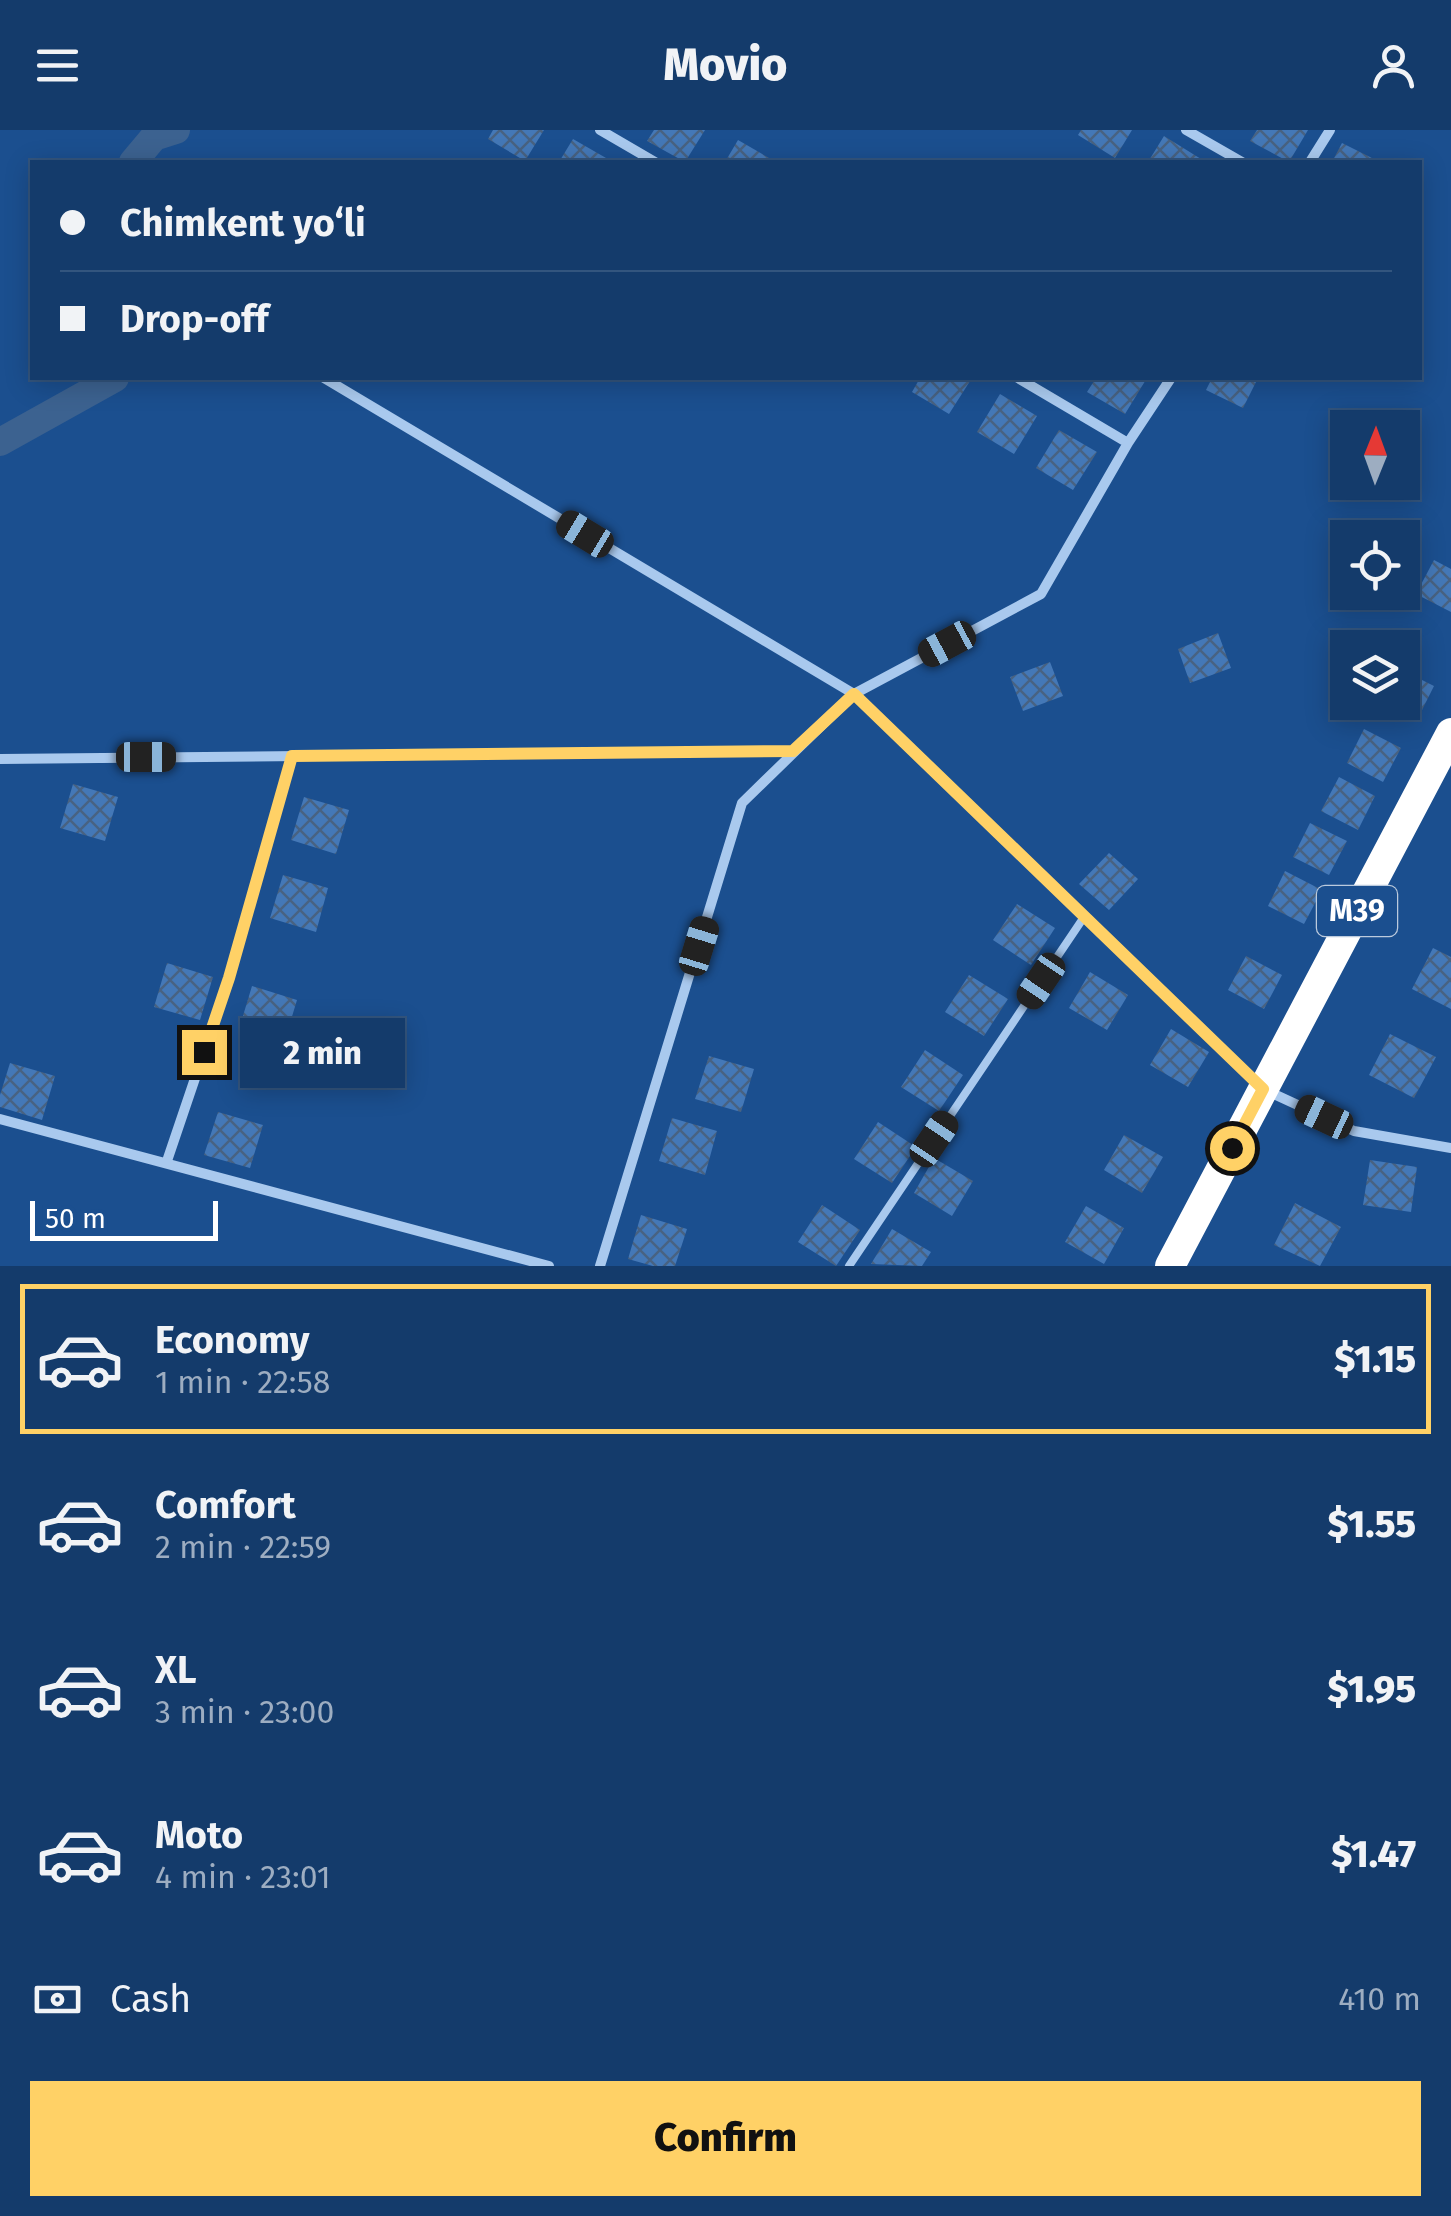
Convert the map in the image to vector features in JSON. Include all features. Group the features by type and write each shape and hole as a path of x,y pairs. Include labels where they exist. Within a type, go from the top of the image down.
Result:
{"highway":[{"name":"M39","path":"1170,1266 1451,733"}],"street":[{"path":"600,130 652,160"},
{"path":"1186,130 1238,160"},
{"path":"1311,160 1330,130"},
{"path":"327,380 854,694 1263,1089 1354,1131 1451,1148"},
{"path":"1021,380 1128,443"},
{"path":"600,1266 742,804 854,694 1041,594 1128,443 1170,380"},
{"path":"0,758 793,751"},
{"path":"167,1162 229,978 292,756"},
{"path":"0,1119 550,1266"}],"lane":[{"path":"849,1266 1084,917"}],"building":[{"path":"493,130 544,130 526,160 488,139"},
{"path":"654,130 705,130 686,160 647,141"},
{"path":"1081,130 1132,130 1115,158 1078,135"},
{"path":"1257,130 1308,130 1290,160 1250,141"},
{"path":"1164,136 1201,159 1200,160 1149,160"},
{"path":"573,139 610,160 560,160"},
{"path":"738,140 773,160 726,160"},
{"path":"1342,143 1376,160 1333,160"},
{"path":"919,380 971,380 949,414 912,392"},
{"path":"1095,380 1146,380 1125,414 1087,392"},
{"path":"1211,380 1257,380 1243,408 1206,390"},
{"path":"1000,394 1037,416 1014,454 977,432"},
{"path":"1059,430 1097,452 1073,490 1036,468"},
{"path":"1434,560 1451,569 1451,612 1420,596 1420,586"},
{"path":"1218,633 1231,668 1190,683 1178,649"},
{"path":"1050,662 1063,696 1023,711 1010,677"},
{"path":"1420,679 1434,686 1420,714"},
{"path":"1364,729 1401,748 1383,782 1347,763"},
{"path":"1339,777 1375,796 1358,830 1321,811"},
{"path":"73,784 118,797 105,841 60,828"},
{"path":"304,797 349,810 336,854 291,840"},
{"path":"1310,823 1347,841 1329,875 1293,857"},
{"path":"1109,853 1138,879 1109,910 1079,884"},
{"path":"1285,871 1322,890 1304,924 1268,906"},
{"path":"283,875 328,888 316,932 270,918"},
{"path":"1017,904 1055,928 1031,965 993,940"},
{"path":"1433,948 1451,957 1451,1009 1412,989"},
{"path":"1246,956 1282,975 1264,1009 1228,990"},
{"path":"167,963 213,977 200,1020 154,1007"},
{"path":"1090,972 1128,995 1107,1030 1069,1008"},
{"path":"969,975 1008,999 984,1036 945,1012"},
{"path":"252,986 297,1000 284,1043 239,1029"},
{"path":"1171,1029 1209,1052 1188,1087 1150,1065"},
{"path":"1390,1034 1436,1057 1414,1098 1369,1075"},
{"path":"925,1050 963,1075 939,1111 901,1087"},
{"path":"709,1056 754,1069 741,1112 695,1099"},
{"path":"10,1063 55,1076 42,1120 0,1107"},
{"path":"218,1112 263,1125 250,1168 204,1155"},
{"path":"672,1118 717,1131 705,1175 659,1161"},
{"path":"878,1122 916,1147 892,1183 854,1159"},
{"path":"1124,1135 1163,1157 1142,1193 1104,1170"},
{"path":"934,1158 973,1181 952,1216 914,1193"},
{"path":"1370,1160 1417,1167 1411,1212 1363,1205"},
{"path":"1295,1203 1341,1227 1320,1266 1274,1245"},
{"path":"822,1205 860,1230 836,1266 798,1242"},
{"path":"1086,1206 1124,1228 1104,1264 1065,1242"},
{"path":"641,1215 687,1229 675,1266 653,1266 628,1259"},
{"path":"892,1229 931,1252 922,1266 871,1264"}],"waterway":[{"path":"135,160 154,137 176,130"},
{"path":"0,442 111,380"}],"route":[{"path":"204,1052 292,756 793,751 854,694 1263,1089 1232,1148"}]}
